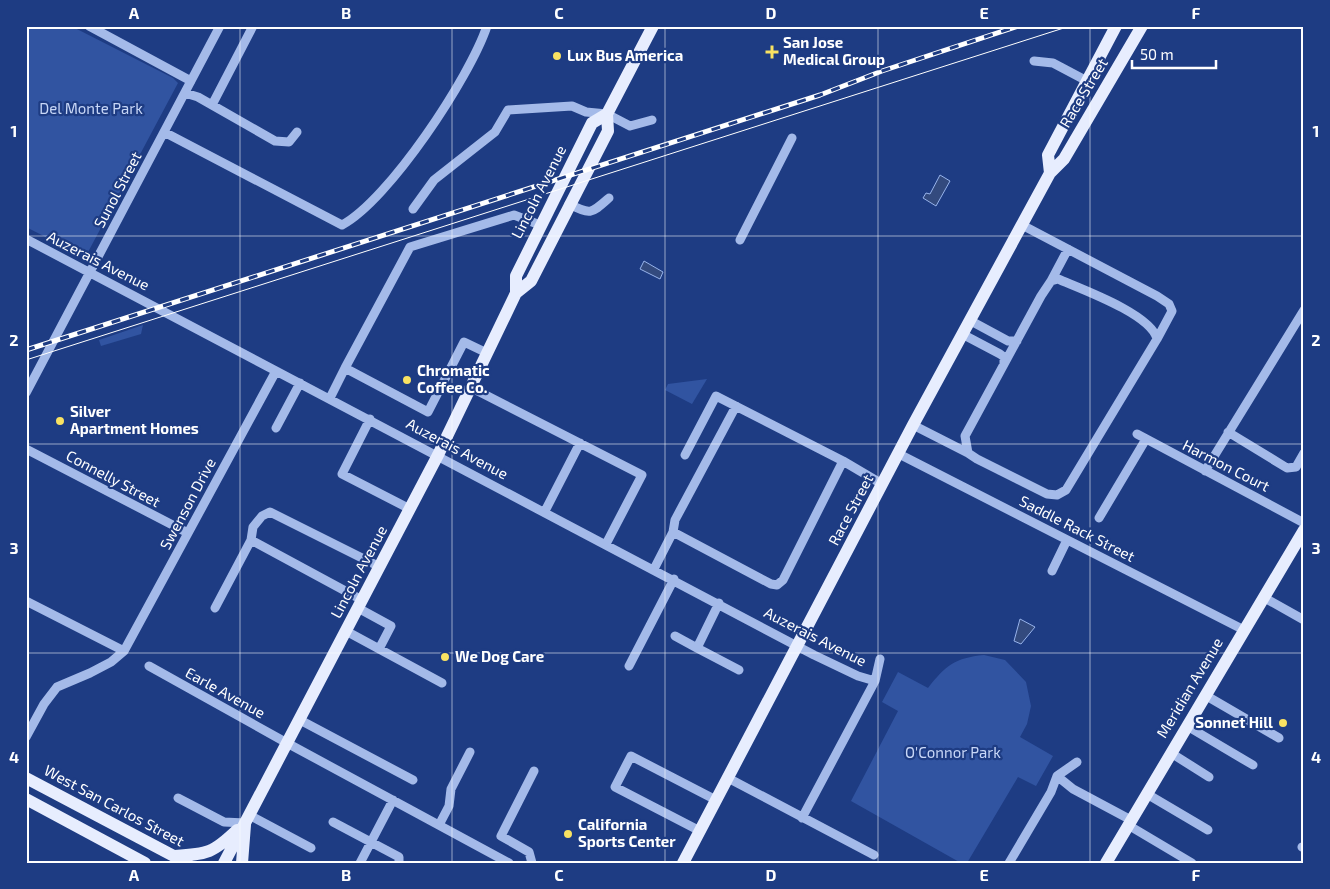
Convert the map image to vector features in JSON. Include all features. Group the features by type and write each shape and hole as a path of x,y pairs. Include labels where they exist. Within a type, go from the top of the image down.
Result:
{"main road":[{"name":"Lincoln Avenue","path":"516,293 516,276 592,123 606,114 653,26"},
{"name":"Race Street","path":"1050,173 1048,155 1116,26"},
{"name":"Race Street","path":"683,863 913,425 964,335 1050,173 1064,159 1142,26"},
{"path":"1075,139 1081,116 1093,91 1087,81"},
{"name":"Lincoln Avenue","path":"224,863 438,455 516,293 531,281 608,131 606,114"},
{"name":"Meridian Avenue","path":"1106,863 1304,530"},
{"name":"West San Carlos Street","path":"26,778 187,863"},
{"path":"26,799 127,858 145,863"},
{"path":"175,856 205,854 218,848 247,819"},
{"path":"242,863 247,819"}],"street":[{"path":"88,26 191,81"},
{"name":"Sunol Street","path":"26,393 220,26"},
{"path":"212,105 253,26"},
{"path":"164,132 342,225 371,204 420,142 447,104 472,60 487,26"},
{"path":"1034,61 1054,63 1087,81"},
{"path":"185,93 212,105 275,141 289,142 297,132"},
{"path":"413,209 434,180 495,132 508,110 572,106 586,112 606,114 630,126 652,120"},
{"path":"740,240 792,138"},
{"path":"569,204 589,212 595,211 609,198"},
{"path":"330,398 410,247 514,214 540,226"},
{"path":"913,425 1047,494 1057,495 1066,490 1157,339 1172,311 1170,304 1022,225"},
{"name":"Auzerais Avenue","path":"26,239 674,579 797,646 858,676 875,681"},
{"path":"968,453 965,436 1068,249"},
{"path":"1051,281 1058,279 1138,316 1156,332 1157,339"},
{"path":"1205,471 1304,310"},
{"path":"971,321 1008,341 1017,341"},
{"path":"964,335 1000,354 1004,357 1004,364"},
{"path":"345,368 428,412 464,342 487,353"},
{"name":"Swenson Drive","path":"124,651 276,371"},
{"path":"276,428 300,383"},
{"path":"470,387 642,475 606,544"},
{"path":"685,455 716,396 843,461 882,484"},
{"path":"654,569 673,532 675,520 736,406"},
{"path":"370,419 342,474 410,509"},
{"path":"1228,432 1287,468 1296,467 1304,453"},
{"name":"Harmon Court","path":"1137,434 1304,523"},
{"path":"1099,518 1146,438"},
{"path":"545,511 580,443"},
{"name":"Connelly Street","path":"26,449 188,534"},
{"name":"Saddle Rack Street","path":"899,454 1244,630"},
{"path":"673,532 771,584 777,585 782,580 843,461"},
{"path":"215,608 251,540 253,527 262,516 270,512 380,567"},
{"path":"251,540 360,604 391,626 379,649"},
{"path":"1052,570 1067,540"},
{"path":"629,666 674,579"},
{"path":"1263,597 1304,620"},
{"path":"26,601 124,651 104,665 56,688 44,704 26,737"},
{"path":"697,648 719,603"},
{"path":"346,631 442,682"},
{"path":"675,636 739,670"},
{"path":"802,818 875,681 880,660"},
{"name":"Earle Avenue","path":"149,666 509,863"},
{"path":"1205,694 1279,738"},
{"path":"300,720 413,780"},
{"path":"1187,726 1253,765"},
{"path":"439,825 449,806 451,789 470,752"},
{"path":"1171,754 1209,777"},
{"path":"700,831 615,787 631,756 716,800"},
{"path":"1009,863 1051,792 1057,776 1077,762"},
{"path":"532,863 529,852 501,836 534,771"},
{"path":"1057,776 1073,789 1192,863"},
{"path":"728,778 874,855"},
{"path":"1147,794 1208,830"},
{"path":"178,798 224,822 247,819 312,848"},
{"path":"360,863 393,800"},
{"path":"333,822 399,857 399,863"}],"green space":[{"name":"Del Monte Park","path":"26,26 71,26 173,78 178,83 87,254 83,256 26,227"},
{"path":"143,325 141,334 101,346 99,340"},
{"path":"707,379 692,404 665,390 668,384"},
{"name":"O'Connor Park","path":"984,655 1005,660 1026,682 1031,706 1027,724 1020,737 1053,756 1036,786 1018,777 967,863 961,863 851,801 898,711 882,702 898,672 928,688 952,664 966,658"}],"shaded area":[{"path":"940,175 950,181 936,206 923,198 926,193 930,194"},
{"path":"644,261 663,272 660,279 640,269"},
{"path":"1020,619 1035,627 1021,644 1014,641"}],"tram line":[{"path":"26,360 1070,26"}],"railway":[{"path":"26,350 820,95 882,71 1018,26"}],"place":[{"name":"San Jose Medical Group","path":"772,52"},
{"name":"Lux Bus America","path":"557,56"},
{"name":"Chromatic Coffee Co.","path":"407,380"},
{"name":"Silver Apartment Homes","path":"60,421"},
{"name":"We Dog Care","path":"445,657"},
{"name":"Sonnet Hill","path":"1283,723"},
{"name":"California Sports Center","path":"568,834"}]}
